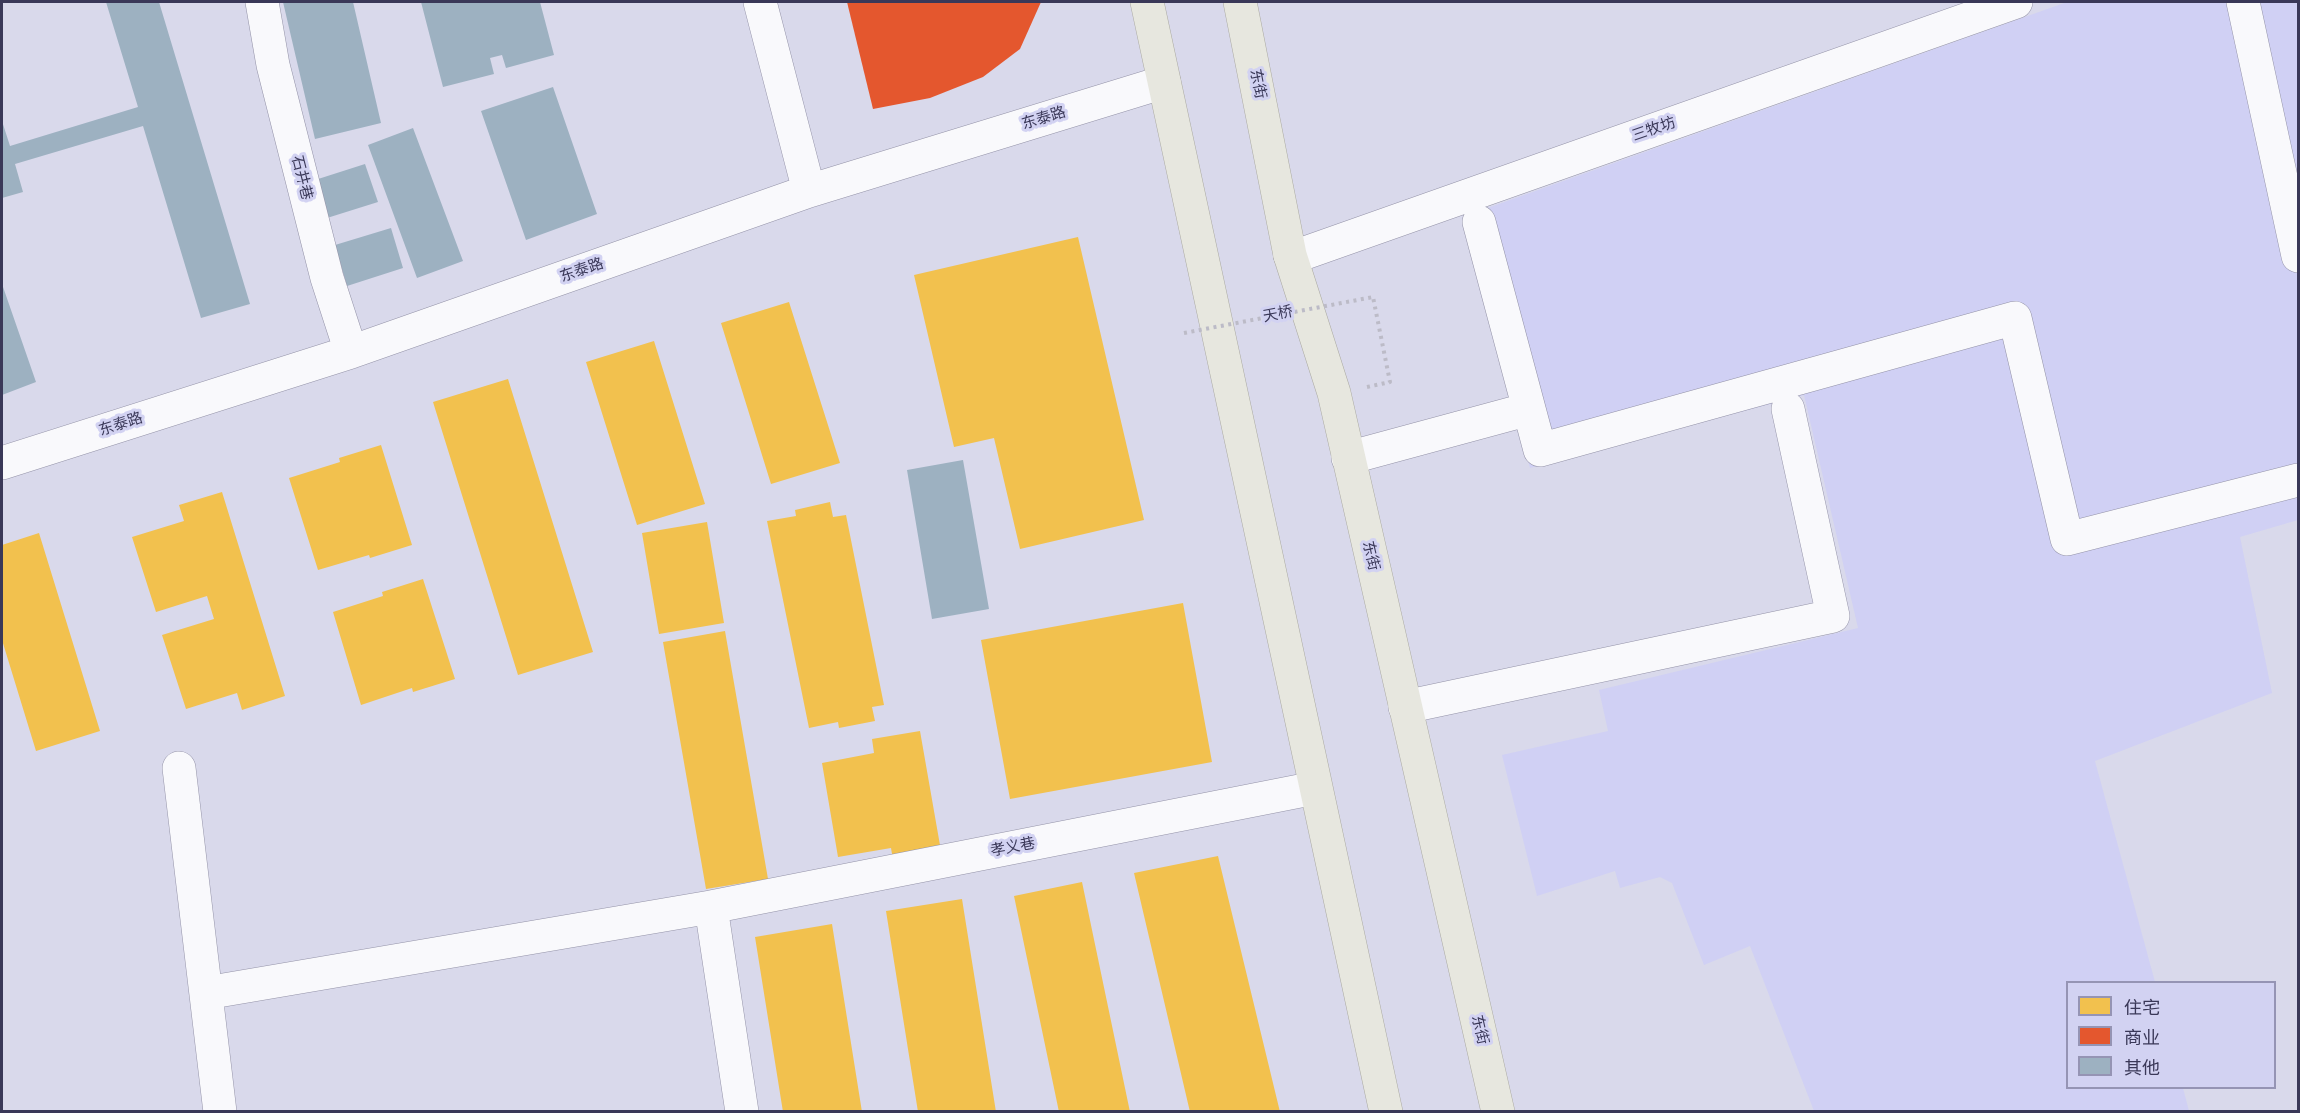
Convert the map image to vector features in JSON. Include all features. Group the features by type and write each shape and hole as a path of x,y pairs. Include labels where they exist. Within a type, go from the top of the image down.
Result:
{"main road":[{"path":"1147,2 1386,1112"},
{"name":"东街","path":"1240,2 1290,255 1334,393 1498,1112"}],"street":[{"name":"石井巷","path":"262,2 273,65 324,267 351,352"},
{"path":"760,2 809,191"},
{"name":"三牧坊","path":"1290,255 1305,253 2016,2"},
{"path":"2244,2 2298,256"},
{"name":"东泰路","path":"2,463 351,352 809,191 1164,82"},
{"path":"1479,222 1540,450 2014,318 2067,539 2298,480"},
{"path":"1348,458 1529,409"},
{"path":"1405,707 1833,616 1788,409"},
{"path":"179,768 220,1112"},
{"name":"孝义巷","path":"207,993 711,907 1316,788"},
{"path":"711,907 742,1112"}],"path":[{"name":"天桥","path":"1184,333 1373,297 1390,382 1334,393"}],"shaded area":[{"path":"2067,2 2298,2 2298,520 2240,537 2272,693 2095,761 2155,981 2066,981 2066,1089 2183,1089 2189,1111 1814,1111 1750,946 1704,965 1672,883 1660,877 1620,888 1615,871 1537,896 1502,755 1608,731 1599,690 1858,628 1804,395 1530,468 1465,216"}],"building: 住宅":[{"path":"1078,237 1144,520 1020,549 994,438 954,447 914,275"},
{"path":"789,302 840,463 771,484 721,323"},
{"path":"654,341 705,504 637,525 586,362"},
{"path":"508,379 593,652 518,675 433,402"},
{"path":"381,445 412,545 318,570 289,478 340,462 339,458"},
{"path":"222,492 285,696 242,710 237,693 186,709 162,635 214,619 207,596 156,612 132,537 184,521 179,505"},
{"path":"830,502 833,517 846,515 884,705 872,707 875,721 839,728 838,722 809,728 767,521 796,516 795,510"},
{"path":"707,522 724,623 659,634 642,533"},
{"path":"39,533 100,731 36,751 2,640 2,545"},
{"path":"423,579 455,679 413,692 412,688 361,705 333,612 383,596 382,592"},
{"path":"1183,603 1212,762 1010,799 981,640"},
{"path":"725,631 768,879 706,889 663,642"},
{"path":"920,731 941,851 893,860 891,848 838,857 822,763 874,753 872,739"},
{"path":"1218,856 1280,1112 1190,1112 1134,873"},
{"path":"1082,882 1130,1112 1059,1112 1014,896"},
{"path":"962,899 996,1112 918,1112 886,911"},
{"path":"832,924 862,1112 783,1112 755,937"}],"building: 商业":[{"path":"847,2 1041,2 1020,49 983,77 930,98 873,109"}],"building: 其他":[{"path":"106,2 159,2 250,304 201,318 143,126 15,164 23,192 2,198 2,121 10,146 138,107"},
{"path":"283,2 353,2 381,123 315,139"},
{"path":"421,2 540,2 554,55 506,68 502,55 490,58 494,74 443,87"},
{"path":"553,87 597,214 526,240 481,111"},
{"path":"413,128 463,261 417,278 368,145"},
{"path":"365,164 378,202 327,218 315,180"},
{"path":"391,228 403,268 347,286 335,245"},
{"path":"2,284 36,382 2,395"},
{"path":"963,460 989,609 932,619 907,470"}]}
